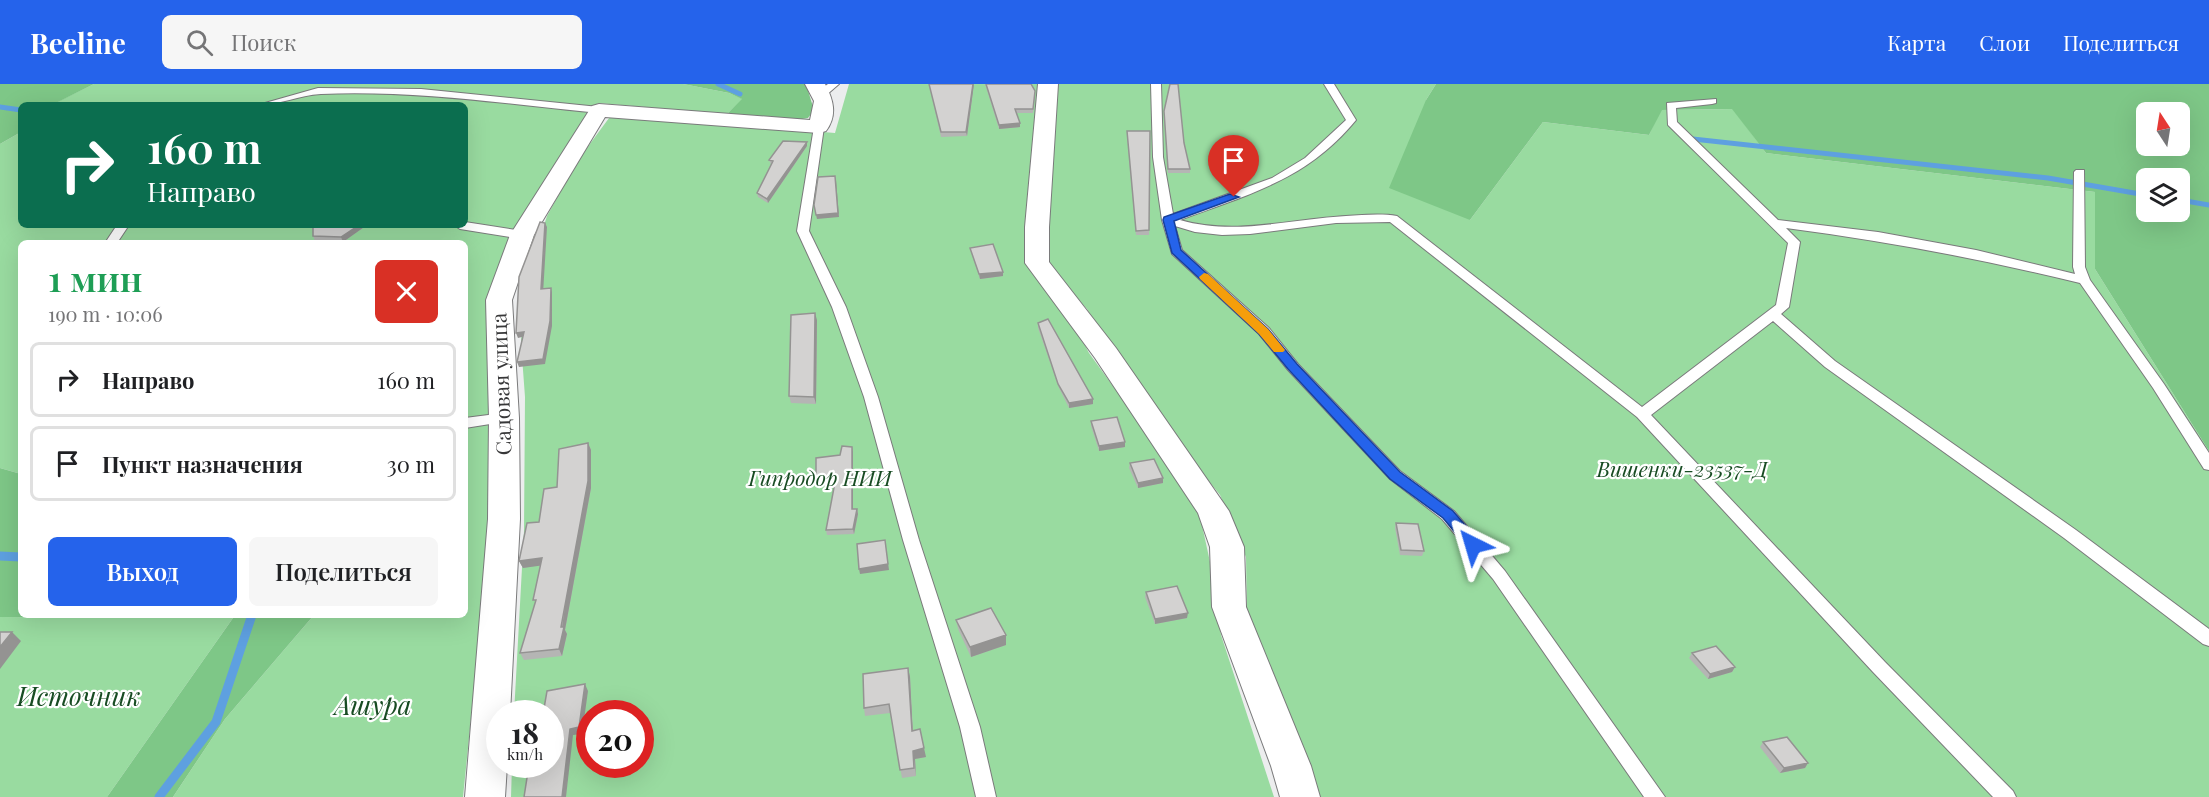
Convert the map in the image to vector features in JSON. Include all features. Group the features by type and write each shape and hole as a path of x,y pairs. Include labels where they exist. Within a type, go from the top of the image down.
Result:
{"street":[{"path":"1048,84 1037,263 1106,354 1213,512 1227,547 1229,607 1291,766 1300,797"},
{"path":"599,110 819,127 824,101 823,88"},
{"name":"Садовая улица","path":"485,797 504,519 504,418 499,300 522,235 599,110"}],"lane":[{"path":"1156,84 1158,157 1168,220 1176,251 1264,331 1293,367 1395,476 1448,514 1499,575 1655,797"},
{"path":"1168,220 1276,180 1309,160 1351,120 1329,84"},
{"path":"273,102 318,88 421,92 599,110"},
{"path":"1642,414 1782,307 1794,242 1672,123 1671,105 1712,101"},
{"path":"819,127 803,231 838,307 871,397 911,540 970,727 986,797"},
{"path":"2080,172 2079,267 2084,280 2159,387 2209,465"},
{"path":"1168,220 1182,225 1230,232 1370,217 1393,219 1642,414 1879,667 2006,797"},
{"path":"1775,223 1878,237 1976,254 2084,280"},
{"path":"468,226 522,235"},
{"path":"1773,314 1830,364 2070,534 2209,639"},
{"path":"468,423 504,418"}],"green space":[{"path":"0,84 94,84 58,102 18,102 18,134 0,144"},
{"name":"Ашура","path":"94,84 683,84 729,93 743,99 727,114 598,103 523,223 493,298 495,483 463,797 173,797 225,719 311,618 468,618 468,240 18,240 18,473 0,468 0,144 18,134 18,228 468,228 468,102 57,102"},
{"path":"683,84 806,84 814,110 808,118 790,121 727,114 742,99 729,93"},
{"name":"Гипродор НИИ","path":"849,84 1042,84 1025,262 1071,318 1089,353 1197,502 1210,562 1221,635 1274,797 511,797 512,778 564,778 564,700 515,700 524,531 525,397 521,343 523,290 547,216 578,160 612,114 835,133"},
{"name":"Вишенки-23537-Д","path":"1055,84 1436,84 1426,100 1470,220 1543,122 1649,135 1661,110 1733,109 1766,153 2095,192 2095,269 2209,451 2209,797 1314,797 1247,618 1246,557 1220,495 1131,385 1087,309 1044,262"},
{"path":"1436,84 2209,84 2209,451 2095,269 2095,192 1766,153 1732,109 1662,110 1649,135 1543,122 1470,220 1389,188 1426,100"},
{"path":"0,468 18,473 18,617 0,617"},
{"name":"Источник","path":"0,617 233,618 107,797 0,797"},
{"path":"233,618 311,618 225,719 173,797 107,797"}],"building":[{"path":"929,84 973,84 966,132 941,132"},
{"path":"986,84 1031,84 1035,91 1033,109 1015,109 1020,123 999,125"},
{"path":"1170,84 1178,84 1184,143 1190,169 1168,169 1164,111"},
{"path":"1127,131 1150,131 1149,230 1136,231"},
{"path":"783,141 807,142 767,199 757,193 773,161 769,160"},
{"path":"835,176 838,213 816,215 814,205 818,177"},
{"path":"540,222 545,223 541,289 551,288 550,321 543,359 517,362 524,332 516,333 519,277"},
{"path":"313,228 354,228 341,237 313,236"},
{"path":"993,244 1003,272 979,274 970,248"},
{"path":"815,313 814,397 789,396 791,315"},
{"path":"1048,319 1093,399 1069,403 1058,384 1038,323"},
{"path":"1117,417 1125,442 1099,446 1091,421"},
{"path":"588,443 588,481 559,649 520,653 536,600 533,600 542,558 519,561 527,523 539,522 544,489 557,487 559,449"},
{"path":"842,446 852,447 852,509 857,509 853,529 826,530 836,477 816,479 816,458 840,455"},
{"path":"1154,459 1163,478 1138,483 1130,463"},
{"path":"1396,523 1418,524 1424,551 1401,550"},
{"path":"885,540 888,564 859,569 857,544"},
{"path":"1177,586 1188,613 1155,619 1146,592"},
{"path":"991,608 1006,635 970,647 956,620"},
{"path":"0,632 12,632 0,647"},
{"path":"1716,646 1735,667 1710,674 1692,653"},
{"path":"908,668 912,731 920,729 924,748 913,751 914,768 900,770 889,704 864,708 863,674"},
{"path":"585,684 583,700 576,700 576,728 570,729 562,797 524,797 527,778 564,778 564,700 545,700 547,691"},
{"path":"1787,737 1808,763 1784,768 1763,742"}],"waterway":[{"path":"718,84 740,94"},
{"path":"0,107 18,110"},
{"path":"1693,139 2048,178 2136,193"},
{"path":"2190,202 2209,205"},
{"path":"0,556 18,557"},
{"path":"159,797 216,722 251,618"}],"slow traffic":[{"path":"1204,277 1264,331 1279,350"}],"route":[{"path":"1234,197 1168,220 1176,251 1264,331 1293,367 1395,476 1448,514 1473,545"}]}
